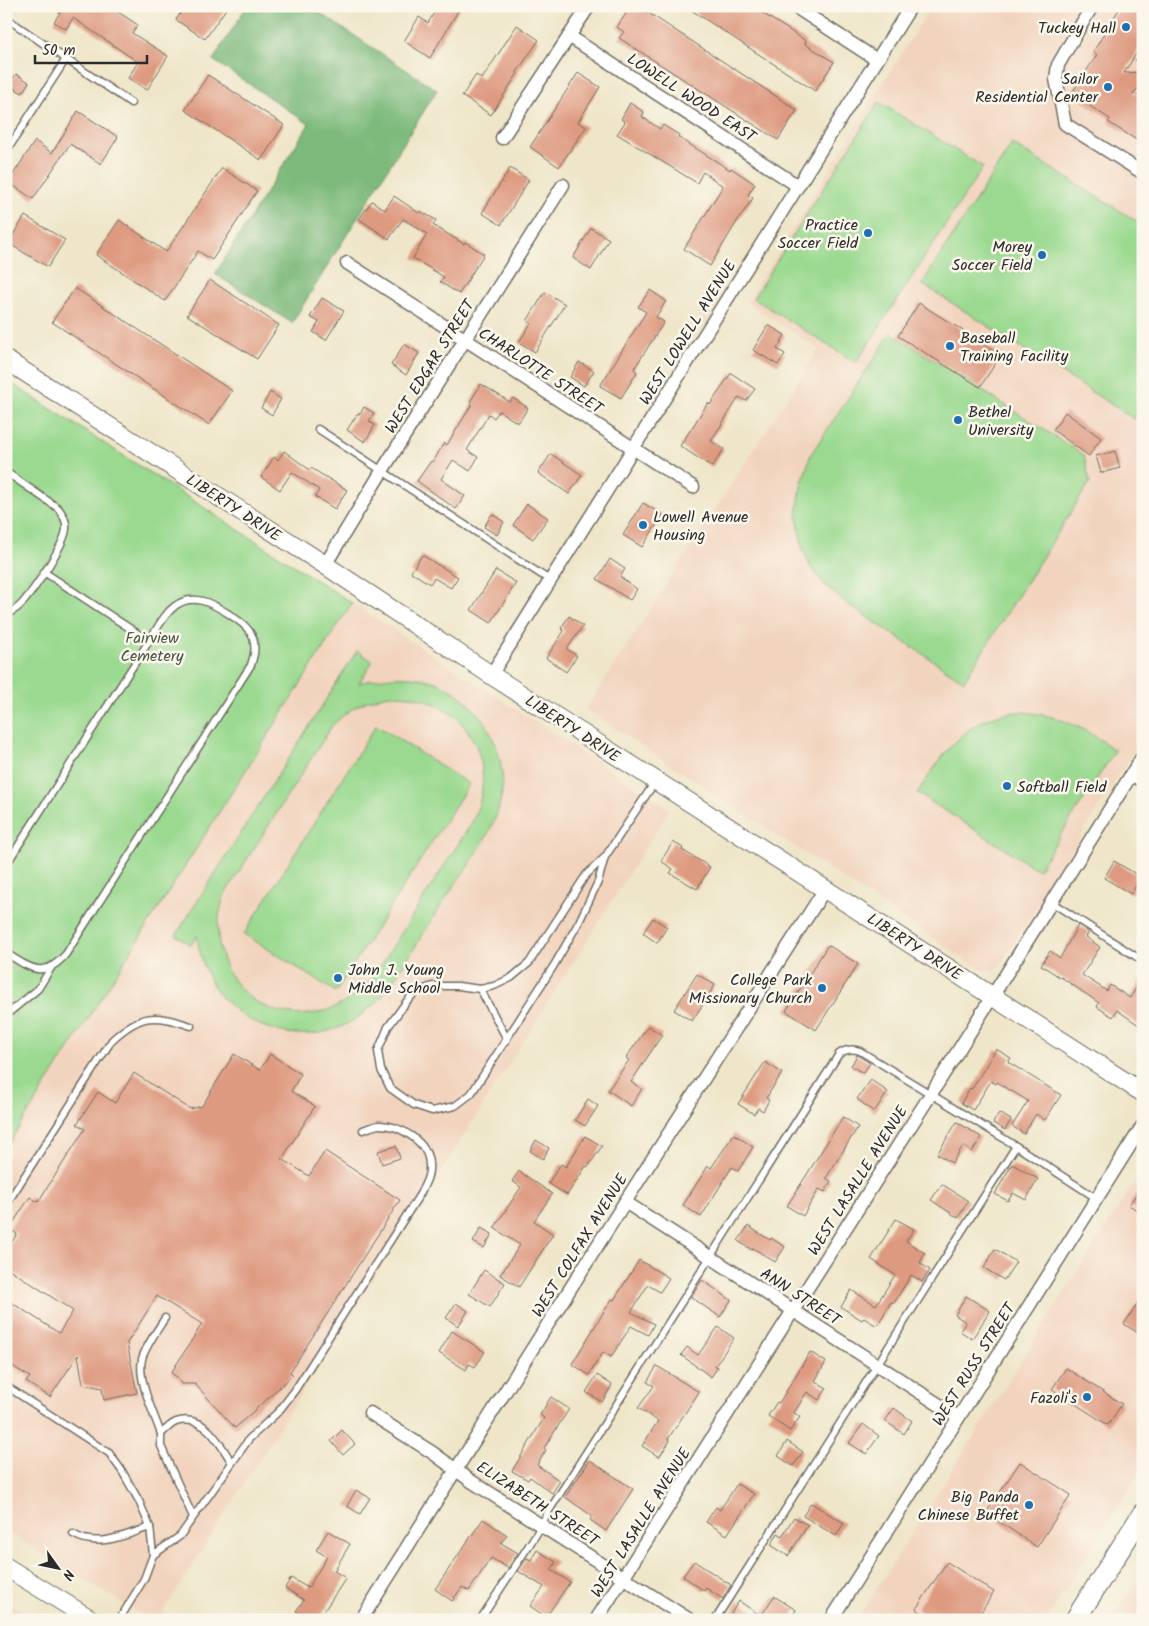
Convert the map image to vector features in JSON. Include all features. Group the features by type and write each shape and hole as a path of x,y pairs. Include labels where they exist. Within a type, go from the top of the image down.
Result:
{"main road":[{"path":"1075,1620 1142,1518"}],"street":[{"path":"502,138 588,6"},
{"path":"794,6 876,60"},
{"name":"WEST LOWELL AVENUE","path":"491,675 911,6"},
{"path":"1092,6 1058,65 1056,79 1065,124 1143,173"},
{"name":"LOWELL WOOD EAST","path":"569,36 798,186"},
{"name":"WEST EDGAR STREET","path":"325,565 382,470 563,185"},
{"name":"CHARLOTTE STREET","path":"347,263 693,487"},
{"name":"LIBERTY DRIVE","path":"6,360 325,565 491,675 1143,1093"},
{"name":"WEST LASALLE AVENUE","path":"596,1620 931,1094 1143,756"},
{"path":"1131,774 1143,781"},
{"name":"WEST COLFAX AVENUE","path":"361,1620 825,889"},
{"name":"WEST RUSS STREET","path":"831,1620 1143,1125"},
{"name":"ANN STREET","path":"625,1202 958,1417"},
{"name":"ELIZABETH STREET","path":"370,1413 456,1469 471,1481 690,1620"},
{"path":"6,1568 92,1620"}],"lane":[{"path":"6,18 131,103"},
{"path":"6,152 66,59"},
{"path":"318,429 551,580"},
{"path":"6,472 58,508 66,521 67,527 65,537 25,601 16,609 6,614"},
{"path":"44,572 149,640"},
{"path":"6,864 149,640 175,606 184,601 203,600 240,621 253,637 254,654 245,674 66,954 51,968 38,989 6,1016"},
{"path":"605,857 598,882 579,922 471,1094 456,1106 432,1111 414,1105 390,1088 381,1070 378,1050 388,1027 407,1001 416,992 433,986 458,986 480,989 494,986 511,978 529,963 586,875 605,857 656,781"},
{"path":"1051,902 1143,961"},
{"path":"6,953 35,969 51,968"},
{"path":"480,989 507,1039"},
{"path":"6,1204 112,1040 133,1024 143,1019 154,1017 191,1026"},
{"path":"480,1620 542,1525 710,1256 839,1054 843,1051 855,1049 860,1051 1016,1146 1096,1198"},
{"path":"153,1555 180,1536 249,1439 279,1410 295,1390 407,1217 428,1179 429,1163 425,1151 412,1136 394,1128 378,1125 364,1130"},
{"path":"715,1620 1016,1146"},
{"path":"165,1318 142,1357 141,1369 161,1434 160,1446 193,1517"},
{"path":"6,1386 109,1453 139,1501 150,1527 153,1555 144,1579 119,1620"},
{"path":"161,1434 174,1422 191,1419 205,1426 218,1441 232,1463"},
{"path":"73,1534 87,1541 97,1542 150,1527"}],"path":[{"path":"1135,60 1143,60"}],"shaded area":[{"name":"Bethel University","path":"931,6 1143,6 1143,737 1002,962 993,971 981,970 586,709 819,349 747,302"},
{"name":"John J. Young Middle School","path":"352,603 670,809 158,1620 149,1620 6,1531 6,1148"},
{"path":"1143,1169 1143,1467 1046,1620 857,1620"},
{"path":"1143,1571 1143,1620 1112,1620"},
{"path":"6,1601 37,1620 6,1620"}],"green space":[{"path":"247,6 309,6 437,90 292,323 215,274 309,124 213,60"},
{"name":"Practice Soccer Field","path":"879,102 983,167 856,363 753,298"},
{"name":"Morey Soccer Field","path":"1012,144 1143,225 1143,405 1134,419 922,284"},
{"path":"891,333 1084,455 1090,482 964,681 850,606 827,587 810,566 802,546 797,515 801,486 811,454"},
{"name":"Fairview Cemetery","path":"6,380 352,603 6,1148"},
{"path":"357,651 373,661 359,683 388,677 417,678 431,681 456,693 479,715 495,743 500,758 502,790 494,821 477,852 380,999 359,1017 342,1027 317,1033 281,1032 264,1027 248,1019 220,995 205,970 197,936 191,945 176,935","holes":["390,695 416,697 438,705 456,718 470,735 479,755 483,777 480,800 471,824 374,976 347,1001 318,1013 288,1014 261,1004 238,986 223,961 218,930 225,894 332,726 351,709 373,699"]},
{"name":"Softball Field","path":"1018,712 1045,715 1070,723 1094,735 1115,751 1038,870 917,793 950,748 970,729 998,715"},
{"path":"376,725 469,784 336,992 244,934"}],"building":[{"path":"54,6 109,6 138,25 132,33 168,56 147,90 128,78 138,62 73,18 66,29 54,22 61,11"},
{"path":"185,6 228,6 205,39 176,20"},
{"path":"438,6 461,6 430,58 404,41 419,17 428,23"},
{"path":"631,6 638,6 797,110 778,140 619,38 624,32 617,27"},
{"path":"685,6 751,6 806,41 805,44 834,62 815,91"},
{"path":"1121,6 1143,6 1143,43 1124,73 1141,72 1143,77 1143,85 1133,93 1143,99 1143,144 1108,122 1110,119 1071,94 1097,55 1093,52"},
{"path":"517,25 539,40 491,115 462,96 476,75 482,79"},
{"path":"578,73 600,87 578,122 586,127 559,167 530,147"},
{"path":"16,74 29,82 22,93 9,85"},
{"path":"208,75 284,125 261,160 185,110"},
{"path":"630,103 644,112 642,117 660,129 663,125 679,135 678,137 755,184 748,195 753,198 710,266 684,249 723,186 703,172 697,183 617,134 625,122 621,119"},
{"path":"78,111 118,137 101,164 70,144 33,199 8,182 35,141 52,153"},
{"path":"222,168 257,191 212,260 198,251 165,301 96,255 119,220 166,252"},
{"path":"510,168 529,180 501,225 482,213"},
{"path":"394,196 419,213 420,211 436,220 433,225 484,254 459,294 440,282 444,277 413,258 427,234 403,219 389,239 359,219 372,201 385,210"},
{"path":"25,216 65,240 48,267 8,243"},
{"path":"591,228 609,239 591,270 573,258"},
{"path":"210,280 279,325 257,359 187,315"},
{"path":"75,288 232,391 209,425 52,322"},
{"path":"650,290 666,301 656,317 664,322 634,369 637,372 621,398 600,386 646,312 638,307"},
{"path":"545,292 565,304 535,352 519,342 531,323 527,321"},
{"path":"322,298 344,311 326,340 313,332 319,322 310,317"},
{"name":"Baseball Training Facility","path":"919,303 1001,355 980,387 898,336"},
{"path":"768,325 785,335 777,349 785,354 778,365 753,350"},
{"path":"404,344 419,353 406,375 391,365"},
{"path":"579,362 594,371 584,386 570,377"},
{"path":"731,373 755,389 746,401 739,397 711,441 724,449 712,467 680,446 708,403 710,405"},
{"path":"481,384 510,402 513,398 528,408 518,423 499,411 494,418 489,414 467,450 478,457 470,471 453,460 441,479 465,496 456,509 417,481 431,461 433,462 444,443 447,445 472,404 470,402"},
{"path":"270,392 281,399 272,415 261,408"},
{"path":"364,407 374,413 369,421 375,425 365,442 347,430"},
{"path":"1065,412 1101,438 1089,456 1053,430"},
{"path":"284,451 310,470 311,468 347,490 335,509 315,497 319,490 292,472 280,490 261,477 274,457 278,460"},
{"path":"1115,451 1120,468 1101,473 1096,456"},
{"path":"551,454 582,475 569,494 538,473"},
{"name":"Lowell Avenue Housing","path":"643,503 663,515 642,547 623,535"},
{"path":"527,504 548,518 533,539 513,525"},
{"path":"492,514 504,522 497,535 484,527"},
{"path":"422,555 458,577 451,588 434,578 430,584 411,572"},
{"path":"610,559 625,569 620,577 637,589 630,600 597,579"},
{"path":"496,570 516,583 491,623 471,610"},
{"path":"569,616 583,626 567,649 577,656 566,672 546,658 564,631 561,628"},
{"path":"673,842 683,848 682,850 710,867 697,889 670,873 673,869 661,861"},
{"path":"1114,861 1141,877 1131,894 1104,878"},
{"path":"653,918 667,927 657,943 643,933"},
{"path":"1078,925 1089,932 1086,937 1100,947 1082,975 1107,991 1110,985 1130,998 1143,977 1143,1028 1117,1010 1113,1017 1097,1007 1099,1003 1041,965 1050,951 1060,958"},
{"name":"College Park Missionary Church","path":"828,945 858,964 816,1030 786,1011"},
{"path":"697,974 715,985 692,1021 674,1010"},
{"path":"648,1026 662,1035 631,1082 642,1089 631,1106 608,1090 629,1060 626,1058"},
{"path":"996,1049 1011,1058 1008,1062 1061,1095 1045,1120 1036,1114 1024,1134 1012,1126 1028,1101 997,1082 996,1084 991,1081 973,1110 961,1103 970,1088 972,1089"},
{"path":"234,1054 260,1070 270,1054 301,1074 291,1091 315,1106 282,1159 309,1176 325,1151 400,1200 290,1372 293,1375 235,1428 195,1384 181,1384 177,1377 171,1373 202,1324 157,1296 127,1343 137,1393 104,1400 102,1388 83,1384 78,1355 50,1397 26,1382 30,1377 6,1362 6,1299 59,1333 73,1311 6,1267 6,1251 17,1234 9,1229 30,1197 38,1202 85,1129 77,1124 98,1092 115,1103 134,1073 190,1109 202,1106"},
{"path":"857,1055 870,1063 863,1073 851,1066"},
{"path":"765,1062 782,1073 766,1098 769,1100 763,1111 758,1108 754,1114 738,1104"},
{"path":"871,1080 888,1092 874,1112 857,1099"},
{"path":"588,1099 598,1106 585,1126 575,1120"},
{"path":"999,1113 1011,1120 1005,1130 993,1123"},
{"path":"843,1117 858,1127 826,1178 831,1181 825,1192 819,1189 803,1216 787,1206"},
{"path":"957,1122 981,1137 972,1152 963,1146 952,1163 937,1154"},
{"path":"734,1134 753,1147 738,1171 732,1167 701,1217 683,1205 708,1166 711,1168"},
{"path":"585,1136 602,1146 567,1195 548,1183 561,1164 566,1167"},
{"path":"536,1140 549,1148 543,1159 530,1151"},
{"path":"396,1146 400,1158 382,1164 378,1151"},
{"path":"1012,1164 1038,1179 1026,1200 1013,1193 1008,1201 995,1194"},
{"path":"519,1171 552,1194 534,1221 553,1234 519,1287 500,1275 520,1245 494,1228 521,1187 512,1181"},
{"path":"942,1184 968,1201 958,1218 931,1200"},
{"path":"1143,1184 1143,1214 1129,1205"},
{"path":"896,1219 914,1229 906,1241 925,1253 920,1263 930,1270 922,1282 911,1275 894,1303 891,1302 877,1326 864,1318 862,1320 841,1307 851,1290 876,1305 895,1275 871,1259"},
{"path":"748,1226 785,1247 775,1262 738,1241"},
{"path":"481,1228 492,1234 484,1248 473,1242"},
{"path":"995,1249 1016,1262 1004,1280 984,1268"},
{"path":"639,1260 669,1278 660,1292 648,1285 631,1312 654,1324 648,1335 631,1326 611,1357 603,1352 589,1375 572,1364 612,1299 614,1300"},
{"path":"484,1270 505,1283 490,1307 469,1294"},
{"path":"702,1280 731,1300 720,1317 691,1297"},
{"path":"1143,1295 1143,1336 1124,1324"},
{"path":"966,1296 990,1311 972,1339 960,1331 966,1322 955,1315"},
{"path":"456,1303 468,1311 458,1326 446,1318"},
{"path":"718,1327 734,1338 715,1366 718,1367 711,1377 681,1355 687,1347 698,1355"},
{"path":"452,1331 485,1352 475,1367 469,1364 466,1370 439,1353"},
{"path":"810,1352 826,1362 815,1381 827,1388 819,1400 807,1392 794,1413 800,1417 790,1431 768,1416 777,1402 779,1403"},
{"path":"657,1366 699,1392 668,1439 670,1441 659,1457 642,1446 658,1421 638,1408 654,1386 647,1382"},
{"name":"Fazoli's","path":"1066,1368 1122,1404 1108,1425 1052,1389"},
{"path":"597,1375 612,1385 602,1402 586,1392"},
{"path":"551,1397 569,1409 544,1448 546,1450 537,1465 560,1481 552,1493 530,1477 528,1480 512,1471 544,1418 540,1415"},
{"path":"894,1408 912,1421 904,1434 885,1421"},
{"path":"863,1424 879,1436 866,1454 849,1443"},
{"path":"342,1430 355,1444 343,1455 331,1441"},
{"path":"787,1441 803,1452 793,1466 778,1456"},
{"path":"590,1460 633,1489 606,1531 590,1520 592,1516 565,1497"},
{"path":"1020,1462 1071,1495 1037,1547 986,1513"},
{"path":"737,1484 754,1494 727,1535 706,1522 716,1507 720,1510"},
{"path":"356,1490 370,1498 360,1514 347,1506"},
{"path":"811,1503 844,1523 836,1536 803,1516"},
{"path":"794,1517 808,1525 788,1556 771,1545 778,1533 782,1536"},
{"path":"483,1519 507,1535 501,1543 518,1553 508,1568 491,1558 469,1591 462,1587 452,1601 435,1589"},
{"path":"328,1531 350,1544 334,1571 346,1578 318,1620 309,1620 296,1611 304,1600 285,1588 291,1578 308,1588 327,1557 316,1550"},
{"path":"537,1550 556,1562 551,1570 570,1582 546,1617 530,1606 544,1587 518,1571 527,1558 531,1560"},
{"path":"694,1561 731,1585 723,1599 706,1588 704,1591 683,1576"},
{"path":"947,1562 994,1592 976,1620 934,1620 916,1609"},
{"path":"774,1596 796,1610 790,1620 741,1620 731,1613 739,1601 761,1616"}],"place":[{"name":"Tuckey Hall","path":"1126,27"},
{"name":"Sailor Residential Center","path":"1108,87"},
{"name":"Practice Soccer Field","path":"868,233"},
{"name":"Morey Soccer Field","path":"1042,255"},
{"name":"Baseball Training Facility","path":"950,346"},
{"name":"Bethel University","path":"958,420"},
{"name":"Lowell Avenue Housing","path":"643,525"},
{"name":"Softball Field","path":"1007,786"},
{"name":"John J. Young Middle School","path":"338,978"},
{"name":"College Park Missionary Church","path":"822,988"},
{"name":"Fazoli's","path":"1087,1397"},
{"name":"Big Panda Chinese Buffet","path":"1029,1505"}]}
